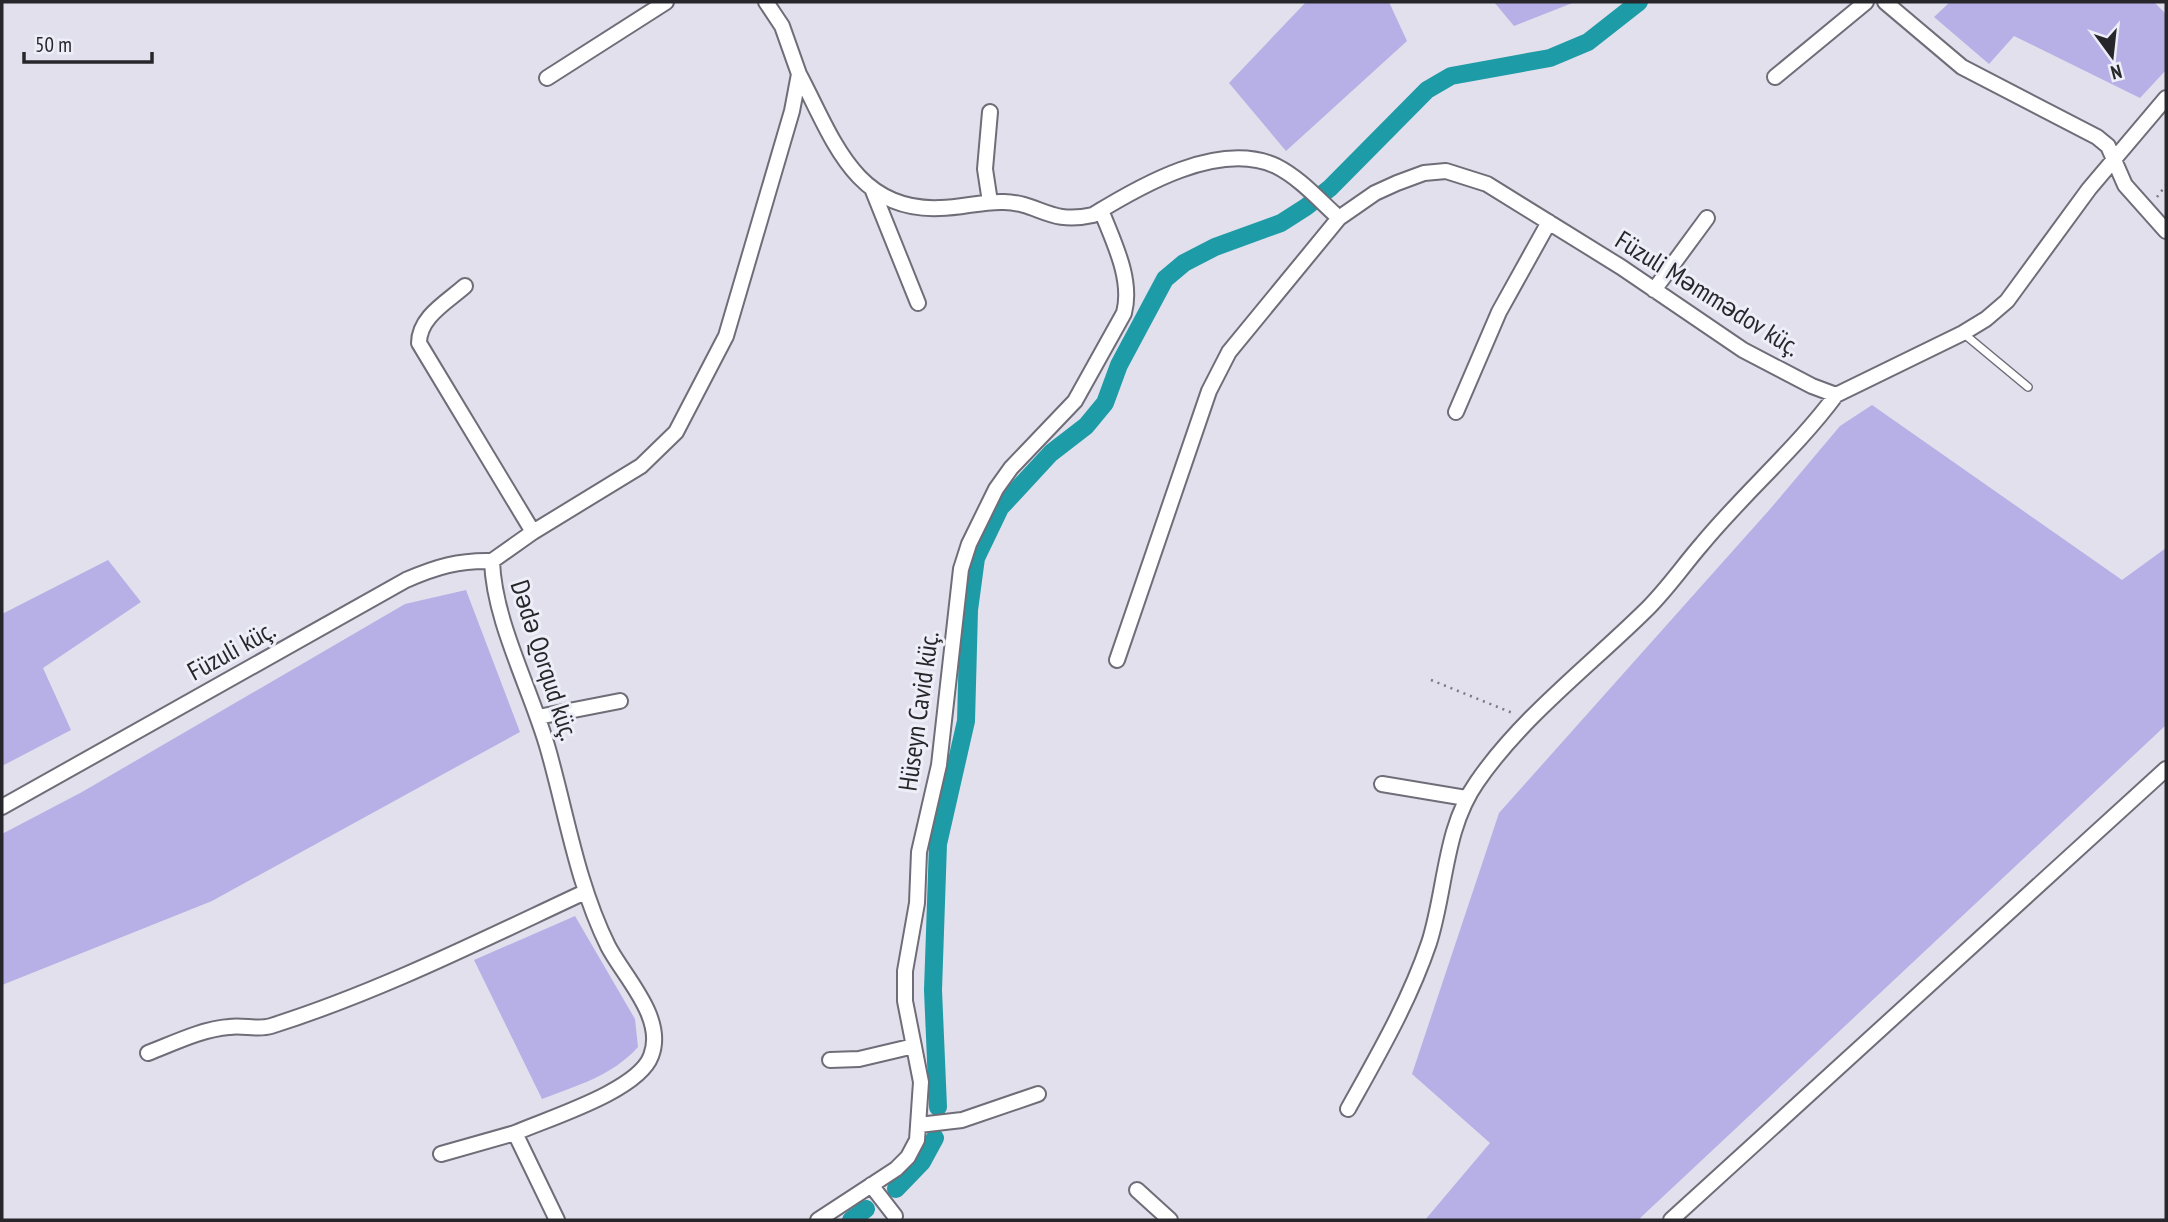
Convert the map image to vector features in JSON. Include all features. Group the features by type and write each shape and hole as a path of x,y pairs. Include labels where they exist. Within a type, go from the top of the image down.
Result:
{"street":[{"path":"547,78 666,2"},
{"path":"766,2 782,26 799,74 846,163 858,180 893,202 940,209 1009,202 1059,219 1079,218 1101,210 1168,174 1222,160 1275,166 1305,187 1339,218"},
{"path":"1774,77 1866,2"},
{"path":"1885,2 1962,67 2097,137 2108,146 2125,185 2166,231"},
{"name":"Dədə Qorqud küç.","path":"515,1133 615,1090 642,1071 651,1057 655,1041 649,1018 616,963 585,892 538,717 497,600 492,561 533,532 641,466 676,432 697,398 726,336 792,111 799,74"},
{"path":"1348,1110 1406,1003 1429,942 1456,825 1466,798 1510,740 1670,586 1701,544 1814,425 1836,395 1963,333 2007,301 2114,159 2166,98"},
{"path":"990,112 985,169 990,202"},
{"name":"Füzuli Məmmədov küç.","path":"1117,660 1209,391 1229,352 1339,218 1375,193 1424,173 1446,171 1487,184 1743,350 1812,386 1836,395"},
{"path":"873,191 918,303"},
{"name":"Hüseyn Cavid küç.","path":"818,1220 908,1157 917,1140 920,1082 905,1002 905,971 917,903 919,852 939,765 961,569 969,544 996,489 1011,468 1075,401 1124,313 1128,299 1124,273 1101,210"},
{"path":"1654,290 1707,218"},
{"path":"1456,412 1499,312 1549,222"},
{"path":"466,286 429,317 419,330 419,343 533,532"},
{"name":"Füzuli küç.","path":"2,807 406,580 440,565 462,560 492,561"},
{"path":"538,717 620,701"},
{"path":"1671,1220 2166,769"},
{"path":"1382,784 1466,798"},
{"path":"148,1052 210,1030 267,1027 321,1009 446,957 585,892"},
{"path":"830,1060 859,1059 914,1046"},
{"path":"919,1125 962,1120 1038,1094"},
{"path":"441,1154 515,1133 557,1220"},
{"path":"871,1185 895,1216"},
{"path":"1137,1191 1170,1220"}],"lane":[{"path":"1963,333 2028,387"}],"path":[{"path":"1430,680 1531,721"}],"shaded area":[{"path":"1306,2 1389,2 1407,41 1286,151 1229,83"},
{"path":"1494,2 1575,2 1514,26"},
{"path":"1950,2 2154,2 2166,14 2166,70 2140,98 2014,36 1989,64 1934,17"},
{"path":"1872,405 2122,580 2166,548 2166,725 1638,1220 1425,1220 1490,1143 1412,1074 1499,813 1771,508 1840,426"},
{"path":"108,560 141,602 43,668 71,730 2,766 2,614"},
{"path":"466,590 520,732 212,901 2,985 2,834 82,792 405,604"},
{"path":"575,916 635,1019 638,1047 606,1073 542,1099 474,960"}],"waterway":[{"path":"938,1107 933,990 938,844 966,721 969,610 976,558 1000,508 1051,453 1086,426 1105,403 1119,365 1165,279 1184,263 1215,247 1281,223 1306,207 1330,188 1427,90 1451,76 1550,58 1588,42 1639,2"},
{"path":"896,1189 922,1162 935,1138"},
{"path":"851,1220 866,1209"}]}
